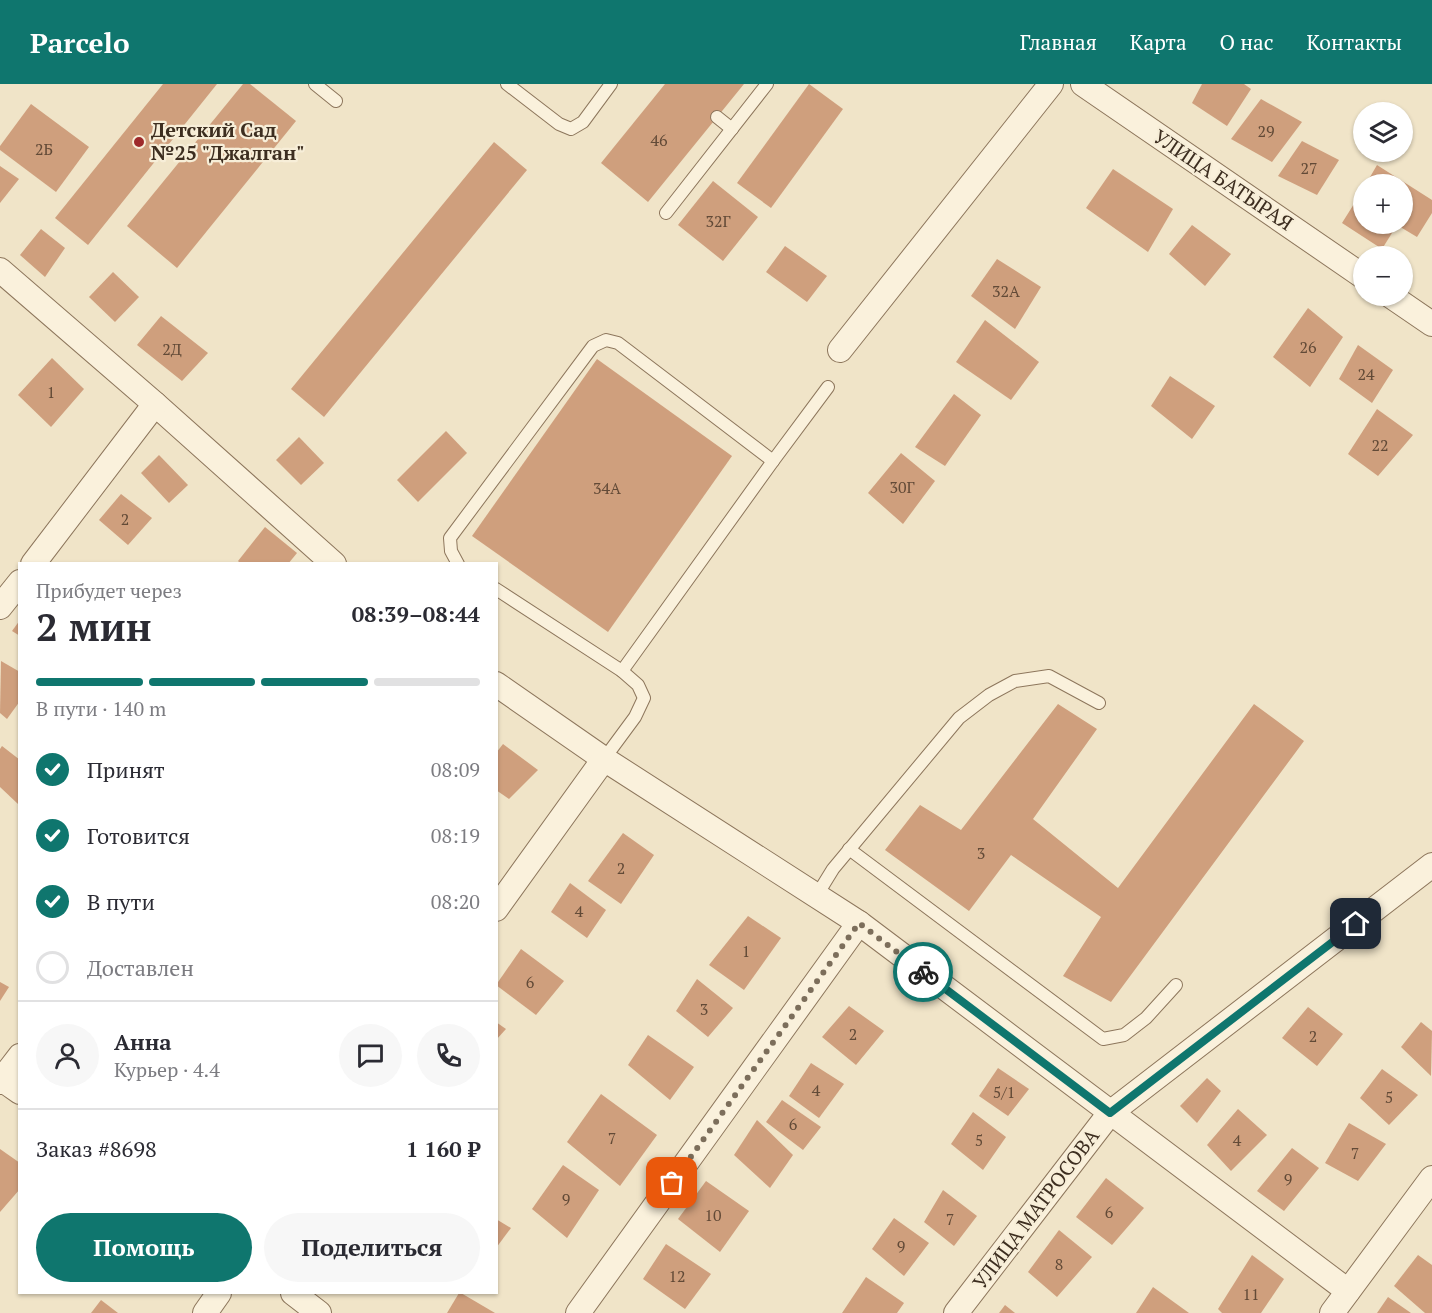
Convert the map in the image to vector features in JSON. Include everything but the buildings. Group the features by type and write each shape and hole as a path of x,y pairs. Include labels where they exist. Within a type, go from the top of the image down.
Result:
{"street":[{"path":"840,350 1051,84"},
{"name":"УЛИЦА БАТЫРАЯ","path":"1083,84 1353,269"},
{"path":"0,270 155,404 332,562"},
{"path":"1406,306 1432,324"},
{"path":"35,562 155,404"},
{"path":"0,607 18,584"},
{"path":"498,685 604,759 859,923 1348,1291"},
{"path":"498,906 604,759"},
{"name":"УЛИЦА МАТРОСОВА","path":"956,1313 1110,1113 1432,865"},
{"path":"578,1313 859,923"},
{"path":"5,1083 18,1060"},
{"path":"1332,1313 1432,1178"},
{"path":"204,1313 218,1294"},
{"path":"294,1294 319,1313"}],"lane":[{"path":"315,84 336,101"},
{"path":"507,84 559,124 571,129 583,122 611,84"},
{"path":"666,213 767,84"},
{"path":"717,117 732,129"},
{"path":"457,562 451,551 450,538 592,346 606,340 618,343 773,461"},
{"path":"622,671 828,387"},
{"path":"498,590 622,671 638,685 644,698 635,717 604,759"},
{"path":"816,895 849,849 958,718 989,695 1015,681 1049,676 1099,703"},
{"path":"849,849 1103,1040 1124,1035 1146,1017 1176,985"}],"way so far":[{"path":"672,1183 859,923 923,972"}],"place":[{"name":"Детский Сад №25 \"Джалган\"","path":"139,142"}],"route":[{"path":"923,972 1110,1113 1356,924"}]}
